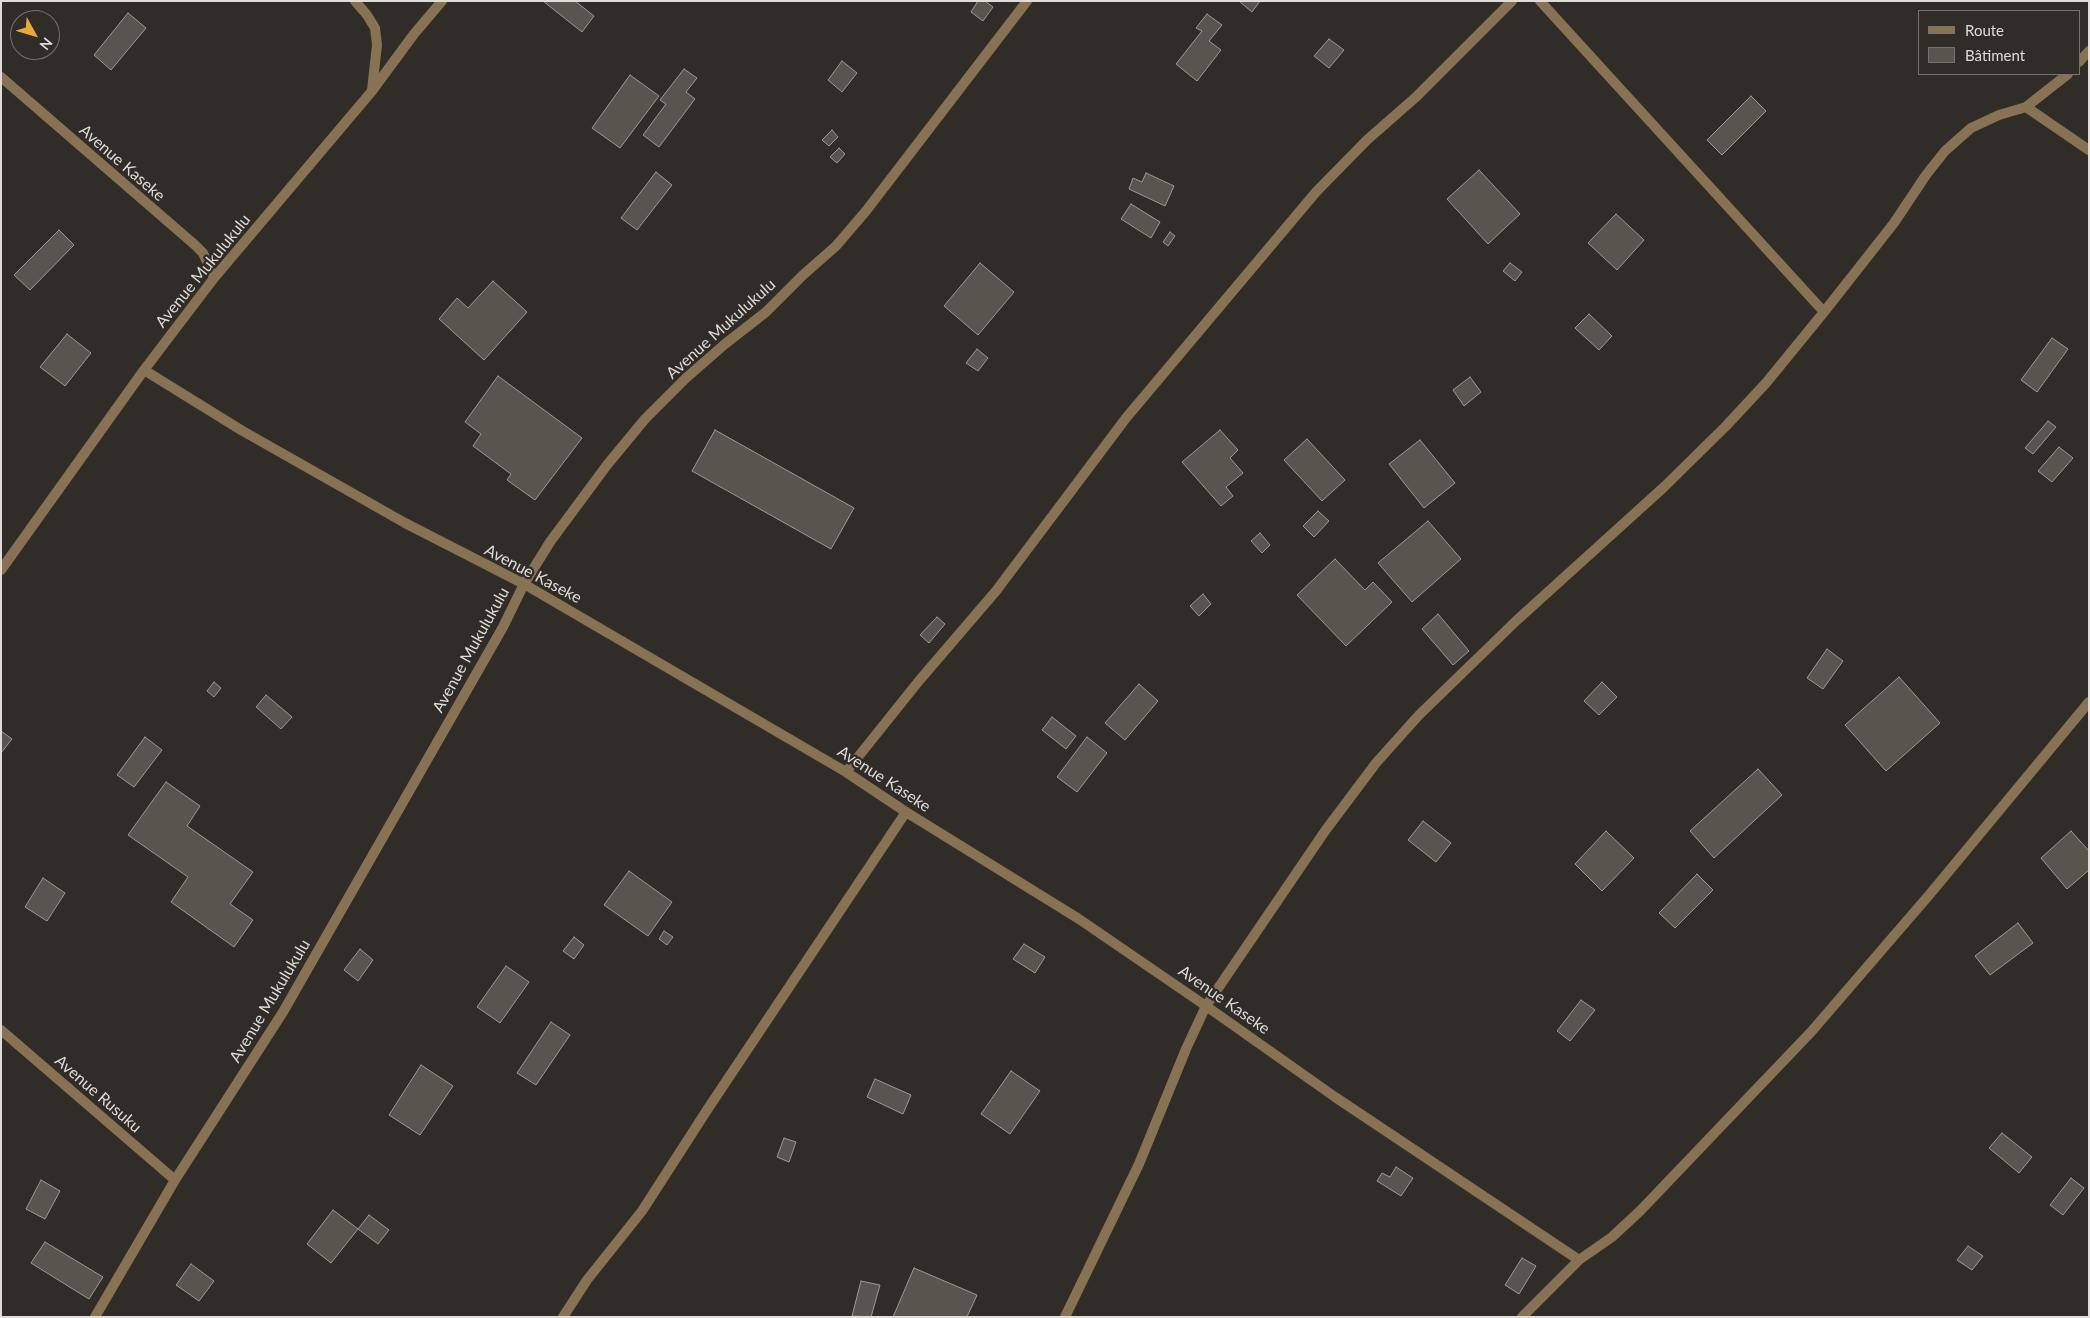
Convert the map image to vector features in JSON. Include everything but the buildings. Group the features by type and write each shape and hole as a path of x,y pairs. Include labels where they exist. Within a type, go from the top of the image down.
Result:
{"street":[{"path":"355,1 375,28 377,44 372,91"},
{"name":"Avenue Mukulukulu","path":"2,568 65,483 144,370 214,278 372,91 414,34 442,1"},
{"name":"Avenue Mukulukulu","path":"95,1317 175,1180 283,1012 503,627 524,584 550,542 607,465 645,419 686,378 766,312 803,275 836,246 866,211 1027,1"},
{"path":"846,772 918,682 996,591 1126,418 1309,199 1367,140 1416,96 1512,1"},
{"path":"1540,1 1824,312"},
{"path":"2080,61 2089,51"},
{"path":"1065,1317 1139,1164 1186,1049 1206,1006 1325,831 1376,763 1419,715 1516,621 1650,500 1726,426 1766,383 1894,223 1926,175 1945,151 1971,128 1999,115 2026,107 2067,75"},
{"name":"Avenue Kaseke","path":"1,77 195,245 203,253 214,278"},
{"path":"2026,107 2089,150"},
{"name":"Avenue Kaseke","path":"144,370 241,430 363,500 524,584 846,772 906,812 1079,919 1335,1097 1579,1260"},
{"path":"1522,1317 1579,1260 1612,1237 1640,1212 1811,1032 1930,894 2089,702"},
{"path":"563,1317 587,1280 642,1211 906,812"},
{"name":"Avenue Rusuku","path":"1,1030 175,1180"}]}
